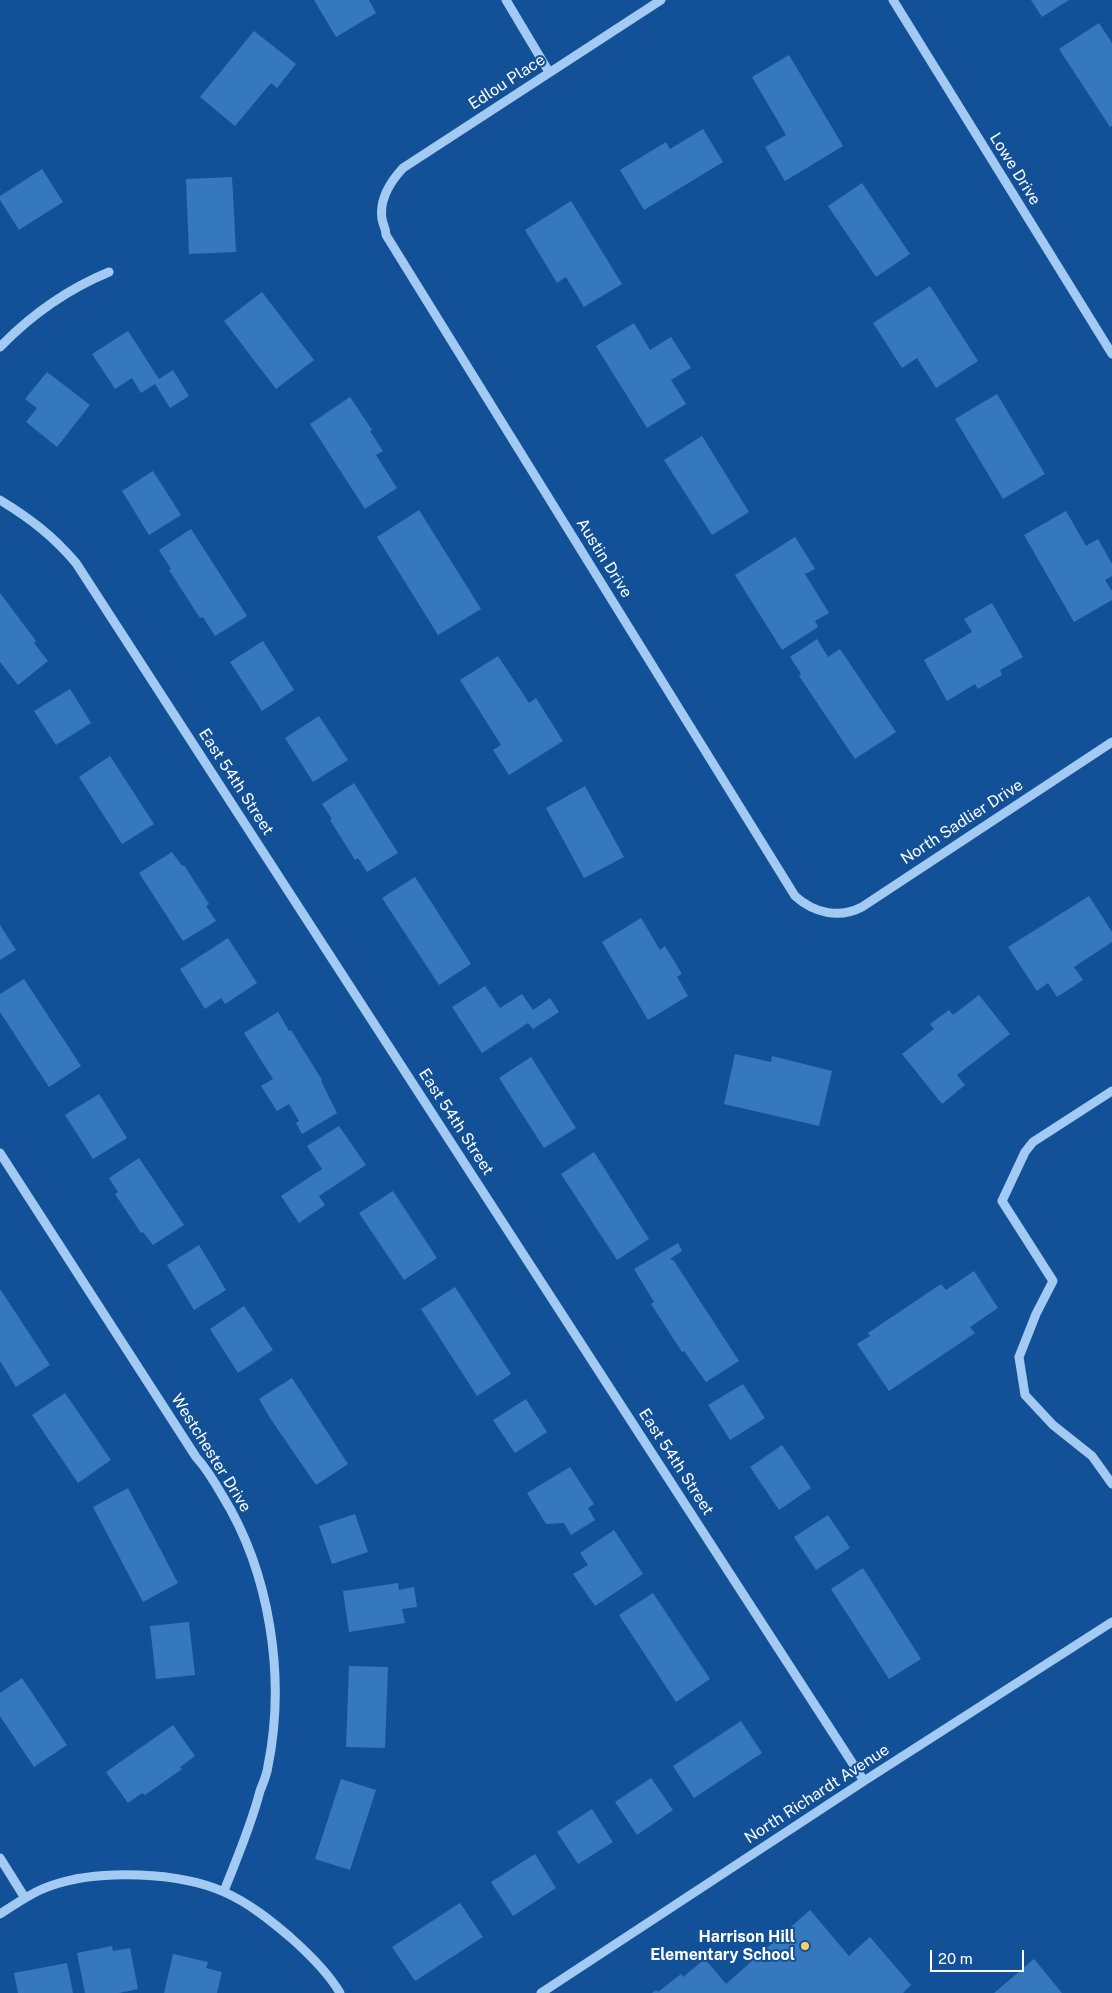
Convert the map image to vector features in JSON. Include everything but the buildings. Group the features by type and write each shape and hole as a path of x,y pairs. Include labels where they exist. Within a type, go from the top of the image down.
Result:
{"street":[{"path":"506,0 549,72"},
{"name":"Edlou Place","path":"383,202 385,192 393,178 410,162 661,0"},
{"name":"Lowe Drive","path":"893,0 1112,354"},
{"name":"Austin Drive","path":"383,202 382,218 386,235 796,896 801,902 825,913"},
{"path":"0,347 46,307 84,284 109,272"},
{"name":"East 54th Street","path":"0,500 34,521 76,563 864,1781"},
{"name":"North Sadlier Drive","path":"825,913 842,914 862,907 1112,742"},
{"path":"1112,1091 1032,1142 1025,1152 1002,1201 1053,1281 1036,1314 1019,1357 1025,1395 1053,1425 1092,1456 1112,1484"},
{"name":"Westchester Drive","path":"0,1153 235,1516 265,1596 275,1667 272,1739 268,1767 256,1810 224,1892"},
{"name":"North Richardt Avenue","path":"541,1993 864,1781 1112,1622"},
{"path":"0,1858 25,1898"},
{"path":"0,1914 25,1898 53,1885 104,1875 149,1876 194,1882 224,1892 261,1913 306,1951 336,1985 340,1993"}],"place":[{"name":"Harrison Hill Elementary School","path":"805,1946"}]}
